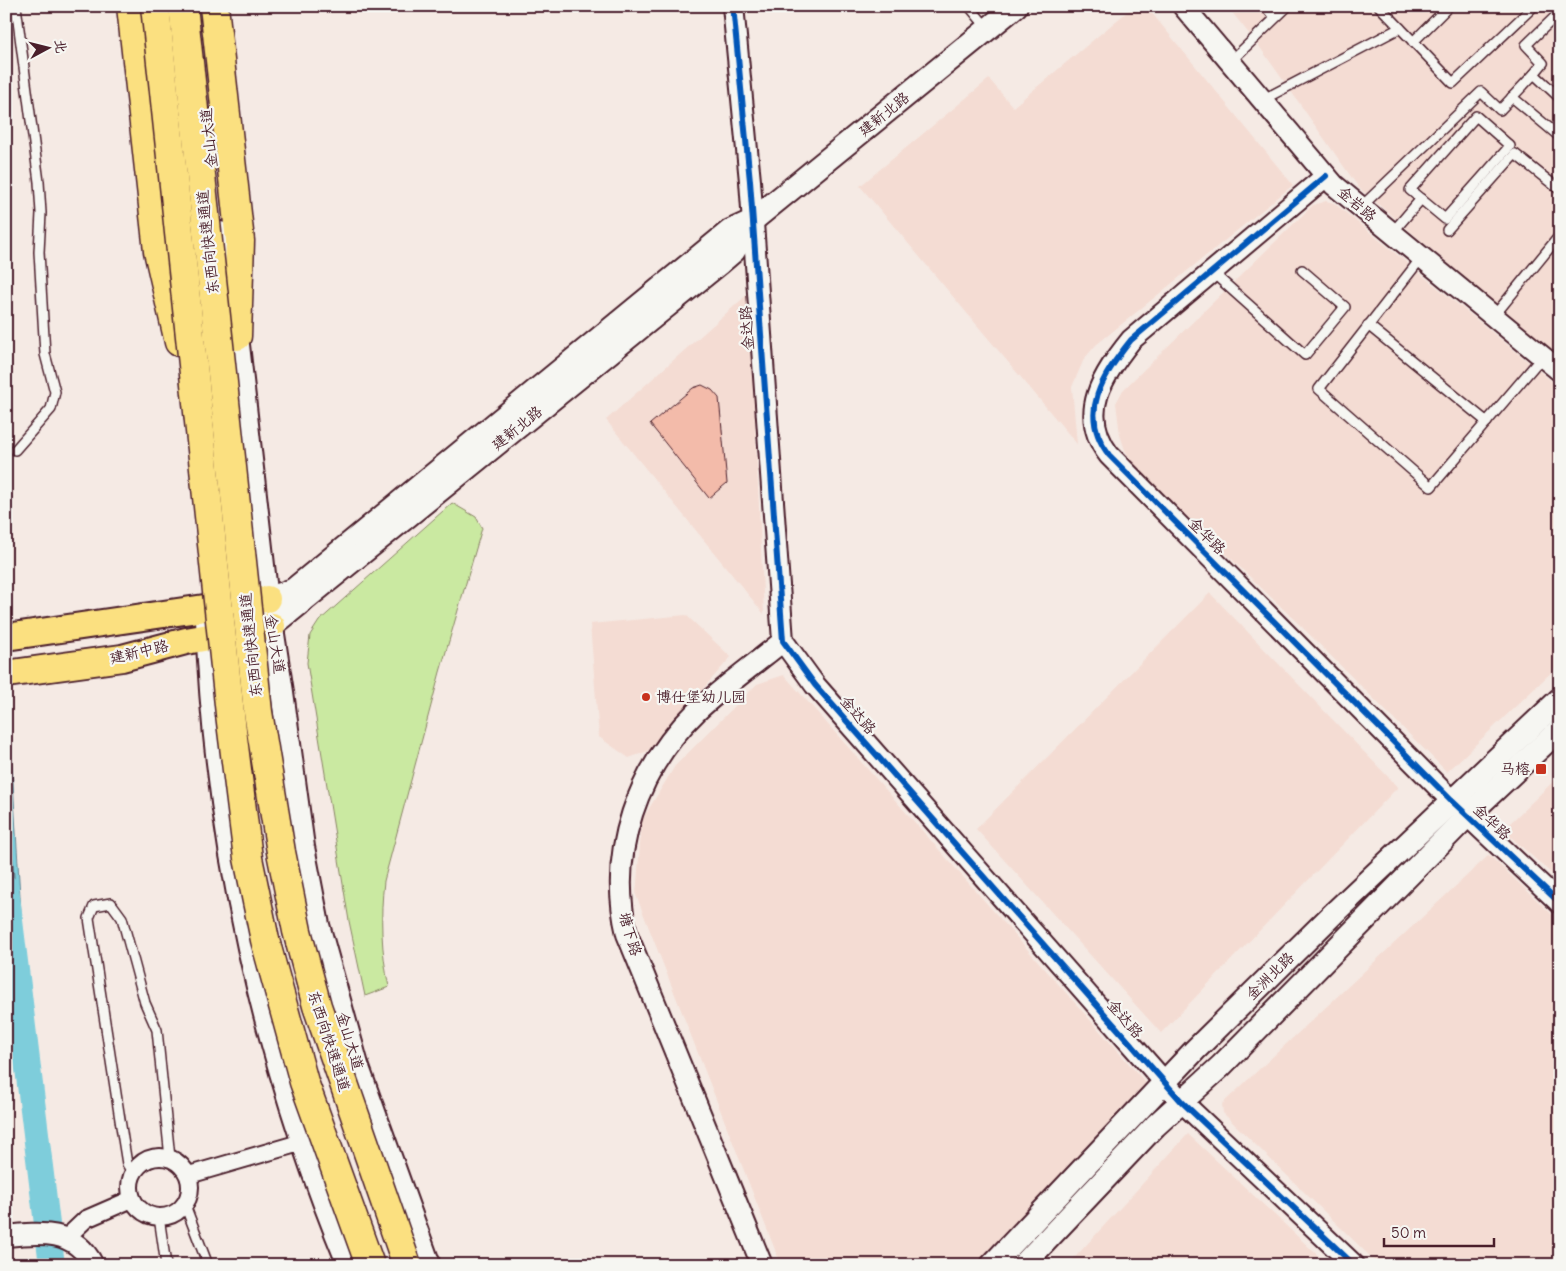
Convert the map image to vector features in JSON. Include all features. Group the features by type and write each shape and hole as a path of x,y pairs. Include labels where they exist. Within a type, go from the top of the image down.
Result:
{"highway":[{"path":"131,6 158,251 179,342"},
{"name":"东西向快速通道","path":"155,6 230,714 248,858 265,940 304,1082 370,1265"},
{"name":"东西向快速通道","path":"183,6 258,712 281,852 297,931 317,1006 407,1265"},
{"path":"214,6 240,241 237,336"}],"main road":[{"path":"151,6 176,247 179,342 206,608 209,690 232,860 267,1022 303,1142 349,1265"},
{"name":"金山大道","path":"195,6 220,242 237,336 267,599 303,847 318,925 357,1065 429,1265"},
{"name":"建新北路","path":"267,599 293,590 730,231 752,221 988,30 1010,8"},
{"name":"建新北路","path":"272,626 720,263 734,251 752,221"},
{"path":"7,637 267,599"},
{"name":"建新中路","path":"8,673 122,658 208,637 272,626"},
{"name":"金洲北路","path":"992,1265 1164,1082 1334,913 1451,800 1560,699"},
{"name":"金洲北路","path":"1023,1265 1155,1126 1182,1102 1467,816 1560,729"}],"street":[{"name":"金达路","path":"734,6 783,641 815,685 1182,1102 1354,1265"},
{"name":"金岩路","path":"1183,6 1326,176 1392,233 1560,371"},
{"name":"金华路","path":"1326,176 1131,340 1110,368 1096,399 1095,431 1100,442 1451,800 1560,903"},
{"name":"塘下路","path":"762,1265 627,934 622,916 621,876 622,854 632,810 650,770 662,752 698,710 783,641"},
{"path":"189,1175 303,1142"},
{"path":"158,1156 170,1158 184,1166 189,1175 191,1185 190,1196 185,1205 177,1212 159,1217 147,1214 138,1208 132,1199 130,1190 133,1174 140,1163 148,1158 158,1156"},
{"path":"65,1238 86,1219 132,1199"},
{"path":"6,1236 50,1233 65,1238 83,1249 93,1265"}],"lane":[{"path":"15,450 51,409 55,392 45,354 39,252 41,213 39,182 16,6"},
{"path":"969,6 988,30"},
{"path":"1265,6 1275,18"},
{"path":"1230,62 1288,6"},
{"path":"1379,6 1453,83 1534,6"},
{"path":"1413,42 1449,6"},
{"path":"1361,207 1481,92 1500,110 1543,63 1526,46 1560,12"},
{"path":"1262,100 1400,28"},
{"path":"1534,74 1560,98"},
{"path":"1512,98 1560,137"},
{"path":"1476,116 1510,146 1445,219 1421,199 1410,190 1476,116"},
{"path":"1447,230 1515,154 1560,190"},
{"path":"1392,233 1421,199"},
{"path":"1494,316 1560,235"},
{"path":"1422,257 1319,389 1430,487 1542,357"},
{"path":"1212,272 1305,355 1345,307 1302,270"},
{"path":"1368,325 1487,422"},
{"path":"133,1174 127,1164 89,918 94,906 111,903 122,918 146,1003 157,1030 170,1158"},
{"path":"185,1205 208,1265"},
{"path":"159,1217 166,1265"}],"shaded area":[{"path":"1134,6 1146,6 1293,185 1096,345 1084,359 1072,387 1077,444 860,186 989,79 1013,107"},
{"path":"1227,6 1560,6 1560,358 1359,188 1259,46"},
{"path":"1326,201 1334,203 1560,388 1560,664 1447,772 1305,630 1134,465 1125,450 1120,435 1116,403 1123,390 1313,205"},
{"path":"749,293 764,614 606,420"},
{"path":"1210,593 1398,787 1161,1033 976,829"},
{"name":"博仕堡幼儿园","path":"686,615 731,657 648,751 629,758 599,737 590,624"},
{"path":"784,675 1146,1083 976,1265 781,1265 636,895 642,820 675,766 757,684"},
{"path":"1560,775 1560,881 1503,830"},
{"path":"1489,855 1560,922 1560,1265 1379,1265 1223,1113 1222,1104"},
{"path":"1188,1134 1328,1265 1068,1265"}],"green space":[{"path":"452,503 476,517 482,528 440,672 384,881 382,934 389,987 365,996 349,921 307,663 310,635 319,621"}],"water":[{"path":"6,670 21,912 6,915"}],"building":[{"path":"702,385 712,390 719,398 727,483 709,498 650,424 693,388"}],"waterway":[{"path":"6,888 52,1265"}],"cycle path":[{"path":"733,6 750,181 783,641 815,685 1182,1102 1354,1265"},
{"path":"1326,176 1131,340 1103,381 1095,409 1095,424 1100,439 1109,455 1451,800 1560,903"}],"place":[{"name":"博仕堡幼儿园","path":"646,697"},
{"name":"马榕","path":"1541,769"}]}
